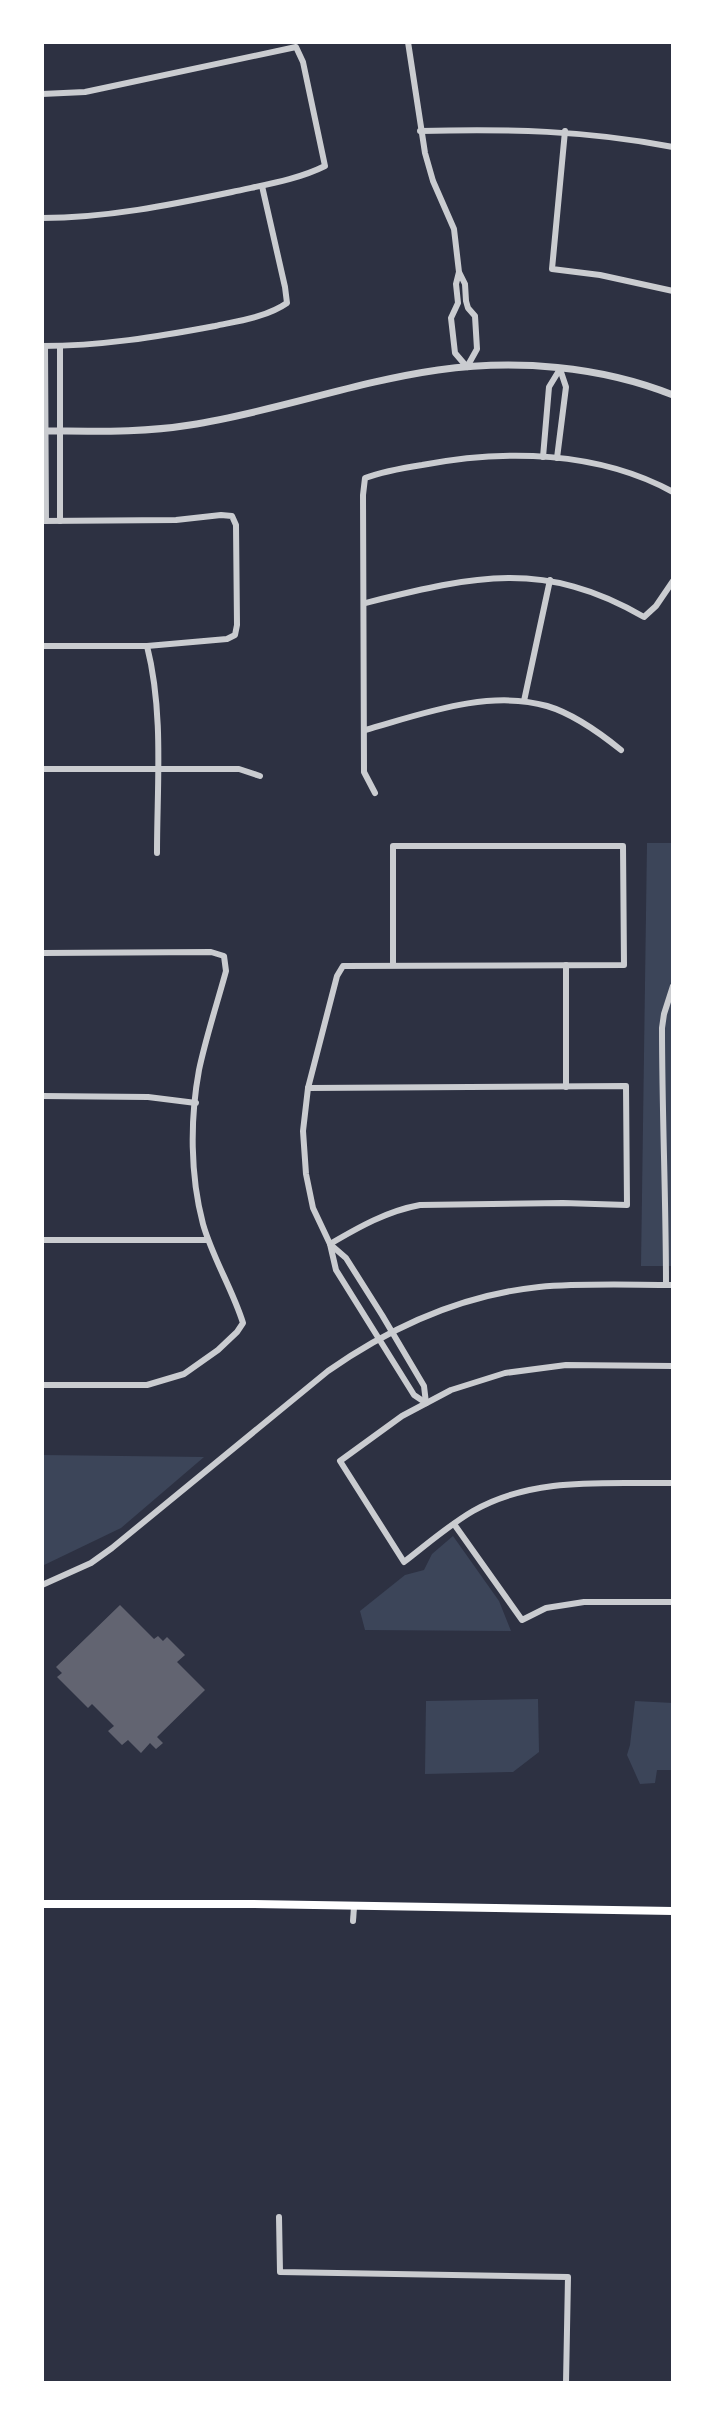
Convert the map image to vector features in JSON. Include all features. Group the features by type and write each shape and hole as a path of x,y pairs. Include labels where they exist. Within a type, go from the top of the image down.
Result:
{"main road":[{"path":"42,1905 254,1904 673,1911"}],"street":[{"path":"408,42 420,131 433,181 454,229 459,272 468,308 475,316 477,349 467,367"},
{"path":"42,94 85,92 296,47 303,62 325,166 262,186 121,212 42,218"},
{"path":"420,131 565,131 624,137 673,147"},
{"path":"565,131 552,269 600,275 673,291"},
{"path":"42,646 147,646 227,639 235,635 236,525 232,516 176,520 44,521 44,346 160,337 230,323 277,310 287,303 262,186"},
{"path":"459,272 456,284 458,303 451,318 454,353 467,367"},
{"path":"60,346 60,521"},
{"path":"44,431 131,431 191,425 427,372 501,365 560,369 612,377 673,396"},
{"path":"543,457 549,387 560,369"},
{"path":"557,458 566,387 560,369"},
{"path":"375,793 365,772 365,478 463,457 510,455 590,463 660,485 673,492"},
{"path":"365,603 470,579 520,577 550,580 598,594 644,617 656,606 673,582"},
{"path":"524,701 550,580"},
{"path":"147,646 156,704 157,853"},
{"path":"365,730 472,704 524,701 549,706 568,715 604,736 621,750"},
{"path":"42,769 239,769 260,776"},
{"path":"393,966 393,846 623,846 624,965 566,965 393,966 343,966 337,976 308,1088 303,1131 306,1174 313,1208 330,1244 336,1270 414,1395 426,1403"},
{"path":"42,953 211,952 224,956 226,971 199,1070 194,1153 198,1202 208,1240 215,1263 243,1322 237,1332 218,1350 184,1374 147,1385 42,1385"},
{"path":"566,965 566,1087"},
{"path":"42,1586 91,1563 112,1548 313,1382 351,1355 392,1332 462,1303 517,1291 568,1285 670,1285 662,1134 662,1028 673,986"},
{"path":"308,1088 626,1086 627,1205 420,1205 375,1219 330,1244"},
{"path":"42,1096 148,1097 196,1102"},
{"path":"42,1240 208,1240"},
{"path":"330,1244 346,1258 392,1332 424,1386 426,1403"},
{"path":"673,1366 566,1365 505,1373 452,1390 426,1403 402,1416 340,1461 404,1562 474,1511 507,1496 548,1485 673,1483"},
{"path":"454,1524 522,1620 546,1608 584,1602 673,1602"},
{"path":"354,1907 354,1921"},
{"path":"279,2217 280,2272 568,2277 566,2383"}],"shaded area":[{"path":"647,843 673,843 673,1266 641,1266"},
{"path":"42,1455 204,1457 121,1528 42,1566"},
{"path":"453,1536 499,1601 511,1631 365,1630 360,1611 405,1575 424,1570 432,1554"},
{"path":"538,1699 539,1752 513,1772 425,1774 426,1701"},
{"path":"635,1701 673,1703 673,1770 657,1770 655,1783 640,1784 627,1755"}],"building":[{"path":"120,1605 154,1639 158,1636 163,1641 167,1637 185,1655 177,1662 205,1690 157,1737 163,1743 156,1749 150,1743 141,1753 128,1740 122,1745 108,1731 114,1726 92,1704 88,1708 57,1677 62,1673 56,1667"}]}
